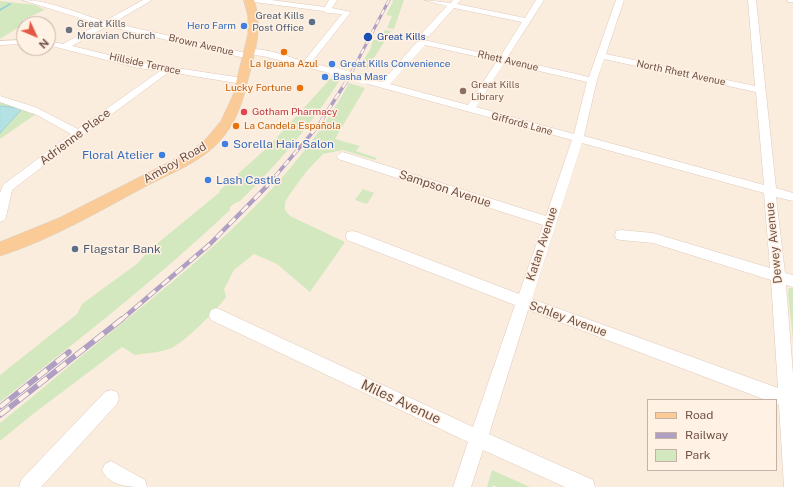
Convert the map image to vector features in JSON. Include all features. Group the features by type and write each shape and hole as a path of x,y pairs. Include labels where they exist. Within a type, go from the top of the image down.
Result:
{"main road":[{"name":"Amboy Road","path":"0,249 65,222 196,154 210,143 226,124 235,106 250,54 254,29 249,0"}],"street":[{"name":"Brown Avenue","path":"26,0 41,2 76,16 250,54"},
{"path":"66,46 148,0"},
{"path":"254,0 327,11 347,12 306,64"},
{"path":"327,11 333,0"},
{"path":"428,0 455,3 527,21"},
{"path":"470,110 540,0"},
{"name":"Katan Avenue","path":"462,487 549,222 578,139 592,80 602,56 620,0"},
{"name":"Dewey Avenue","path":"752,0 778,276 785,399 793,487"},
{"path":"383,86 455,3"},
{"name":"Rhett Avenue","path":"425,38 502,59 592,80"},
{"path":"0,43 16,42"},
{"name":"Hillside Terrace","path":"56,44 167,70 242,81"},
{"name":"Giffords Lane","path":"250,54 263,53 333,71 470,110 793,197"},
{"name":"North Rhett Avenue","path":"602,56 760,90"},
{"name":"Adrienne Place","path":"0,217 4,187 167,70"},
{"path":"0,99 25,105 44,113 78,134"},
{"name":"Sampson Avenue","path":"342,156 549,222"},
{"path":"621,235 653,238 793,281"},
{"name":"Schley Avenue","path":"352,236 523,302 785,399"},
{"name":"Miles Avenue","path":"216,315 586,487"},
{"path":"28,487 111,398"},
{"path":"111,470 138,487"}],"green space":[{"path":"392,0 404,0 394,29 387,28 392,16 386,15 393,2"},
{"path":"0,1 35,5 45,10 31,16 16,16 16,29 0,39"},
{"path":"385,30 391,31 367,69 365,68 368,63 362,62 370,50 373,40 380,40"},
{"path":"331,78 340,80 329,97 281,158 240,201 230,207 230,210 202,236 146,285 0,402 0,375 77,314 82,304 138,263 148,251 220,192 219,191 270,145"},
{"path":"349,83 365,88 335,139 360,146 356,151 377,158 375,160 343,150 323,154 306,172 285,202 285,210 290,216 345,242 310,292 277,264 254,254 234,270 224,289 226,297 222,303 208,318 182,341 169,349 135,355 122,347 33,414 0,441 0,423 173,281 240,222 271,190 300,156 326,121"},
{"path":"0,102 30,110 28,113 36,114 0,139"},
{"path":"363,189 374,193 367,204 355,200"},
{"path":"789,288 793,288 793,340 788,292"},
{"path":"492,470 530,487 497,487 493,485 492,487 487,487"}],"water":[{"path":"0,106 21,108 21,110 0,133"}],"waterway":[{"path":"0,10 10,4"}],"railway":[{"path":"346,83 389,0"},
{"path":"266,187 318,126 346,82"},
{"path":"121,320 210,244 267,186"},
{"path":"0,415 122,319"},
{"path":"0,407 69,352"}],"place":[{"name":"Great Kills Post Office","path":"312,22"},
{"name":"Hero Farm","path":"244,26"},
{"name":"Great Kills Moravian Church","path":"69,30"},
{"name":"Great Kills","path":"368,37"},
{"name":"La Iguana Azul","path":"284,52"},
{"name":"Great Kills Convenience","path":"332,64"},
{"name":"Basha Masr","path":"325,77"},
{"name":"Lucky Fortune","path":"300,88"},
{"name":"Great Kills Library","path":"463,91"},
{"name":"Gotham Pharmacy","path":"244,112"},
{"name":"La Candela Española","path":"236,126"},
{"name":"Sorella Hair Salon","path":"225,144"},
{"name":"Floral Atelier","path":"162,155"},
{"name":"Lash Castle","path":"208,180"},
{"name":"Flagstar Bank","path":"75,249"}]}
